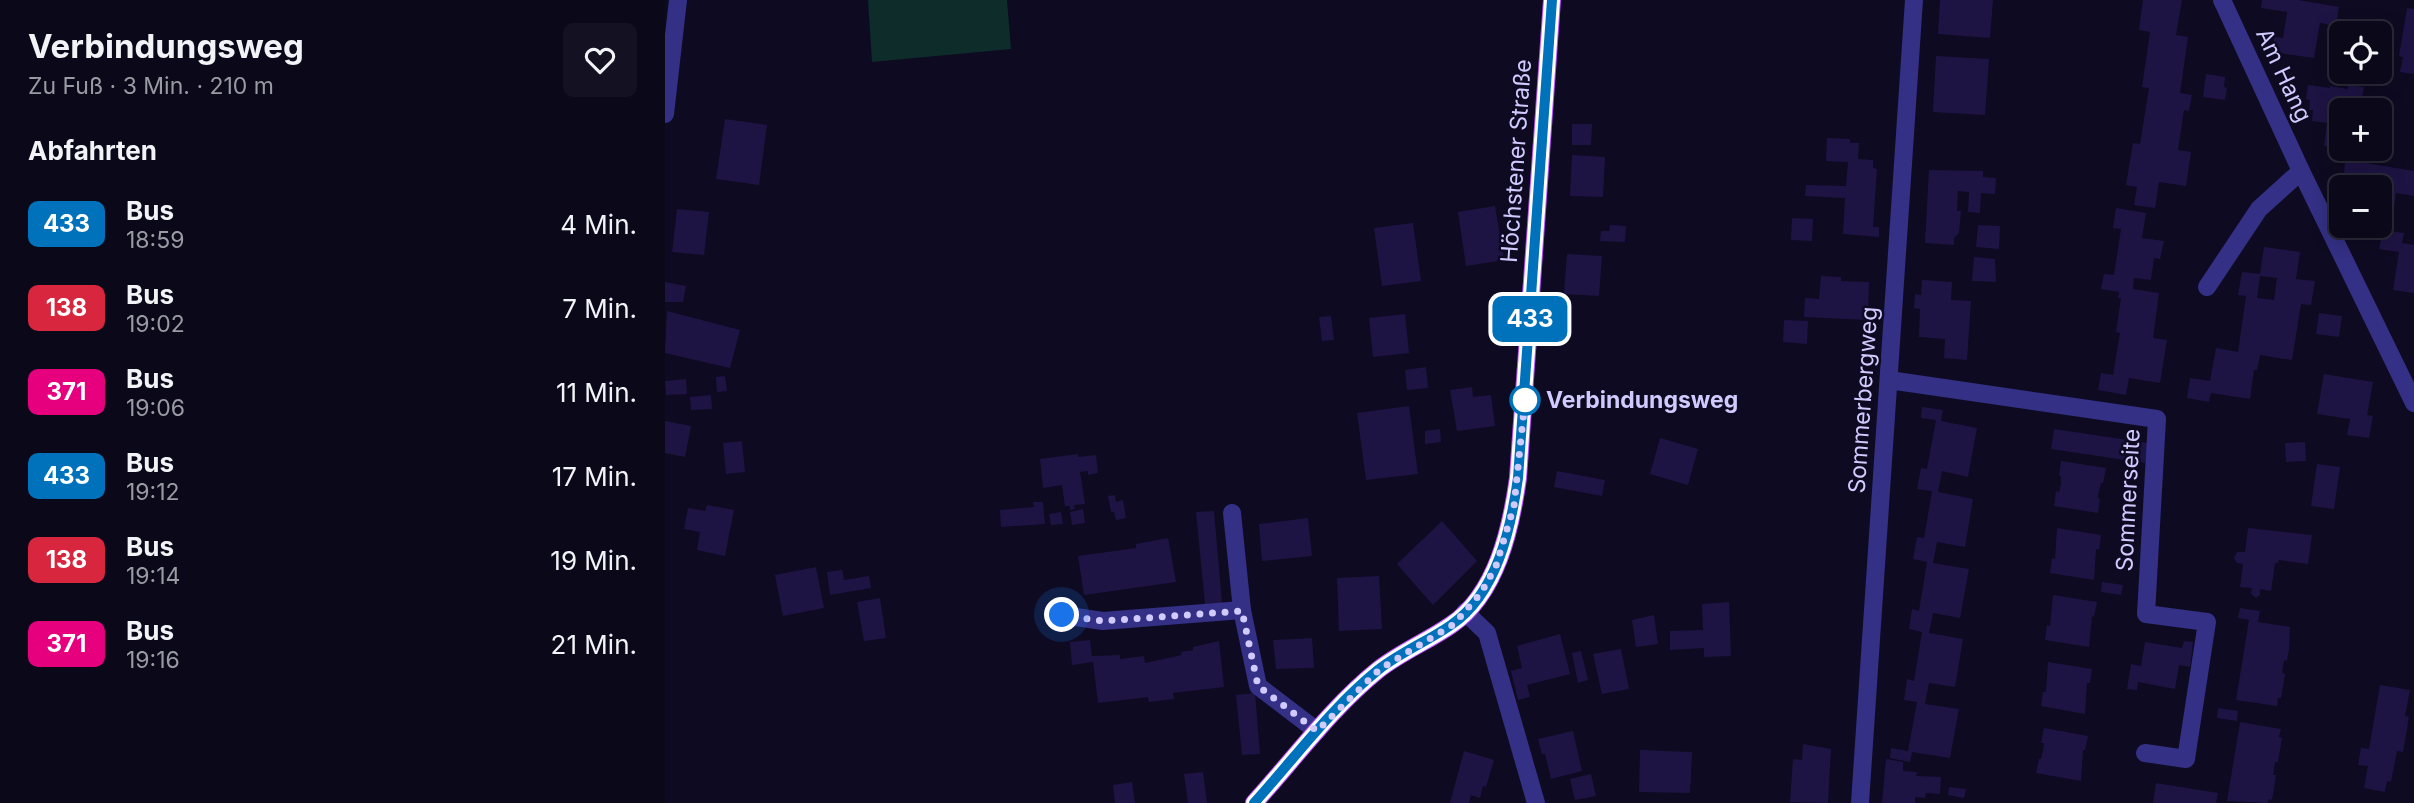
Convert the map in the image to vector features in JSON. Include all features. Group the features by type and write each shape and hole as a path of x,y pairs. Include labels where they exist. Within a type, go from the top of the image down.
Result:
{"main road":[{"name":"Höchstener Straße","path":"1254,803 1317,731 1380,669 1454,624 1481,593 1496,566 1514,506 1518,478 1552,0"}],"street":[{"path":"665,114 678,0"},
{"name":"Sommerbergweg","path":"1860,803 1914,0"},
{"name":"Am Hang","path":"2222,0 2301,171 2414,403"},
{"path":"2207,287 2259,209 2301,171"},
{"name":"Sommerseite","path":"1889,380 2157,419 2146,614 2207,622 2186,759 2145,753"},
{"path":"1233,513 1242,611 1258,686 1317,731"},
{"path":"1062,615 1103,621 1242,611"},
{"path":"1465,612 1487,633 1536,803"}],"green space":[{"path":"868,0 1007,0 1011,49 872,62"}],"building":[{"path":"1940,0 1993,0 1990,38 1938,34"},
{"path":"2143,0 2182,0 2176,35 2188,37 2180,93 2192,95 2189,111 2184,110 2178,150 2191,152 2186,186 2159,182 2155,208 2134,205 2137,187 2126,185 2133,143 2140,144 2149,88 2142,87 2150,32 2139,30"},
{"path":"2262,0 2298,0 2339,7 2337,21 2329,21 2329,25 2320,23 2314,58 2272,52 2274,37 2283,38 2287,12 2261,8"},
{"path":"2407,8 2414,9 2414,74 2400,72 2403,57 2399,56"},
{"path":"1936,56 1989,59 1985,115 1933,112"},
{"path":"2206,74 2225,77 2225,100 2203,97"},
{"path":"2308,85 2348,89 2348,85 2364,87 2362,98 2329,98 2329,147 2324,146 2327,123 2312,121 2313,110 2309,110 2310,100 2306,99"},
{"path":"725,119 767,125 759,185 716,179"},
{"path":"1572,124 1592,124 1591,145 1572,145"},
{"path":"1827,138 1850,139 1850,143 1859,143 1858,159 1873,160 1873,168 1877,169 1873,227 1879,227 1879,237 1843,234 1845,198 1805,196 1806,185 1846,186 1848,162 1826,161"},
{"path":"1572,155 1605,157 1603,197 1570,196"},
{"path":"2339,161 2366,161 2414,171 2414,196 2396,193 2392,221 2392,175 2344,174 2345,162"},
{"path":"1929,170 1983,171 1983,177 1996,178 1995,194 1981,193 1980,213 1968,212 1969,192 1958,191 1957,211 1961,211 1959,233 1954,238 1954,245 1925,243"},
{"path":"1495,206 1504,260 1466,266 1458,212"},
{"path":"2116,208 2146,213 2142,238 2164,241 2160,259 2154,258 2151,280 2134,278 2133,289 2159,293 2153,338 2167,340 2160,383 2129,378 2126,395 2098,390 2101,373 2113,375 2120,333 2116,332 2121,298 2118,298 2119,292 2101,289 2104,274 2114,275 2121,229 2113,228"},
{"path":"677,209 709,212 704,255 672,252"},
{"path":"1792,218 1813,219 1812,241 1791,240"},
{"path":"1413,223 1421,281 1382,286 1374,228"},
{"path":"1610,225 1626,226 1625,242 1600,241 1601,231 1609,231"},
{"path":"1978,225 2000,226 1999,249 1976,247"},
{"path":"2392,231 2404,233 2402,243 2414,245 2414,293 2393,290 2399,252 2379,249 2381,238 2392,238"},
{"path":"2264,247 2300,252 2296,279 2315,281 2311,305 2301,304 2292,360 2260,355 2257,370 2254,370 2250,399 2211,393 2209,402 2187,398 2190,378 2210,381 2216,348 2238,352 2246,296 2238,295 2242,272 2260,274","holes":["2260,276 2277,278 2274,300 2257,298"]},
{"path":"1567,254 1602,256 1599,296 1564,294"},
{"path":"1974,257 1995,259 1996,282 1972,281"},
{"path":"1821,276 1841,277 1841,281 1869,282 1868,320 1804,317 1805,298 1819,299"},
{"path":"1922,280 1952,282 1951,300 1971,301 1967,360 1944,358 1945,339 1919,337 1920,309 1914,308 1915,294 1921,295"},
{"path":"665,282 686,286 683,302 665,302"},
{"path":"667,311 740,330 730,368 665,353"},
{"path":"2319,313 2342,316 2339,337 2316,334"},
{"path":"1405,314 1409,353 1373,357 1369,318"},
{"path":"1331,316 1334,340 1322,341 1319,317"},
{"path":"1784,320 1808,321 1807,344 1783,342"},
{"path":"1426,367 1428,388 1407,390 1405,370"},
{"path":"2324,374 2373,382 2367,415 2373,416 2369,438 2347,435 2350,419 2317,414"},
{"path":"725,376 727,391 717,392 716,377"},
{"path":"686,379 687,394 666,395 665,381"},
{"path":"1472,387 1473,397 1491,395 1495,426 1457,431 1450,390"},
{"path":"711,395 712,409 691,410 690,397"},
{"path":"1409,406 1418,474 1366,480 1357,413"},
{"path":"1922,407 1943,410 1941,421 1977,428 1968,477 1942,471 1938,492 1973,499 1965,547 1937,542 1933,563 1969,569 1960,618 1933,613 1929,633 1963,639 1955,687 1929,683 1925,704 1959,709 1950,758 1912,752 1910,762 1890,758 1891,748 1908,751 1917,702 1904,700 1907,679 1914,681 1922,632 1909,629 1912,609 1919,611 1927,562 1913,559 1917,537 1924,538 1932,491 1917,489 1921,468 1927,469 1936,420 1921,418"},
{"path":"665,421 691,426 685,457 665,453"},
{"path":"1440,429 1441,442 1425,444 1425,431"},
{"path":"2054,429 2148,443 2145,463 2051,449"},
{"path":"1660,438 1698,449 1688,485 1650,474"},
{"path":"742,441 745,472 726,474 723,443"},
{"path":"2305,442 2306,461 2286,462 2285,443"},
{"path":"1078,454 1078,457 1096,455 1098,473 1088,475 1088,471 1080,472 1085,504 1074,505 1075,509 1070,510 1070,506 1065,506 1062,485 1043,488 1040,459"},
{"path":"2061,461 2106,468 2098,495 2098,513 2054,506 2056,491 2059,492 2061,484"},
{"path":"2317,464 2340,467 2334,509 2311,506"},
{"path":"1557,471 1605,480 1602,496 1554,487"},
{"path":"1115,495 1116,502 1123,500 1126,518 1116,520 1114,512 1111,512 1108,496"},
{"path":"1033,502 1043,502 1045,524 1001,527 1000,510 1034,507"},
{"path":"707,505 734,510 725,556 697,550 700,532 684,529 688,508 705,511"},
{"path":"1083,509 1085,523 1072,525 1070,512"},
{"path":"1214,511 1222,603 1205,604 1196,512"},
{"path":"1061,512 1063,524 1051,525 1049,514"},
{"path":"1308,518 1312,556 1262,561 1259,524"},
{"path":"1442,521 1477,561 1433,605 1397,564"},
{"path":"2057,528 2101,535 2099,550 2096,549 2094,580 2050,573 2052,558 2055,559"},
{"path":"2248,528 2312,535 2308,564 2279,560 2275,563 2271,591 2260,589 2260,595 2256,598 2251,594 2252,588 2240,587 2243,564 2237,563 2234,558 2237,552 2245,552"},
{"path":"1168,538 1176,582 1084,595 1078,556 1136,548 1136,544"},
{"path":"816,567 824,608 783,616 775,575"},
{"path":"842,570 844,580 869,576 871,588 830,595 827,572"},
{"path":"1379,576 1382,629 1339,631 1337,578"},
{"path":"2102,582 2123,585 2121,595 2101,592"},
{"path":"2053,595 2097,602 2094,617 2092,616 2089,647 2045,640 2047,625 2050,626"},
{"path":"880,598 886,638 864,641 857,602"},
{"path":"1729,602 1731,656 1704,657 1704,648 1670,650 1670,631 1703,630 1702,604"},
{"path":"2240,608 2260,611 2258,622 2290,627 2287,661 2284,660 2282,673 2285,674 2277,706 2236,700 2249,620 2238,618"},
{"path":"1654,615 1658,644 1636,647 1632,620"},
{"path":"1560,634 1570,674 1527,685 1530,697 1518,700 1511,671 1522,668 1517,646"},
{"path":"1312,638 1314,668 1276,669 1273,640"},
{"path":"1090,640 1092,656 1120,655 1120,659 1144,656 1145,663 1182,655 1181,652 1193,650 1193,647 1219,641 1224,687 1173,693 1174,699 1149,702 1148,697 1098,703 1093,662 1072,665 1070,642"},
{"path":"2184,641 2193,642 2190,667 2179,665 2175,689 2138,682 2137,690 2127,689 2131,664 2141,666 2145,642 2182,648"},
{"path":"1621,649 1629,689 1602,694 1593,654"},
{"path":"1581,651 1588,680 1578,683 1572,653"},
{"path":"2048,662 2092,669 2090,683 2087,683 2085,714 2041,706 2043,692 2046,692"},
{"path":"2380,685 2410,690 2403,752 2397,751 2391,782 2387,781 2385,792 2364,788 2368,766 2358,765 2361,748 2369,749"},
{"path":"1255,693 1260,754 1242,755 1236,695"},
{"path":"2218,708 2238,711 2237,721 2217,718"},
{"path":"2240,722 2281,729 2278,762 2275,762 2273,775 2276,775 2272,800 2269,799 2268,803 2227,801"},
{"path":"2044,728 2088,736 2083,750 2081,781 2036,773 2043,751 2044,743 2041,743"},
{"path":"1573,731 1582,771 1551,779 1538,739"},
{"path":"1803,744 1831,749 1828,803 1790,802 1793,759 1802,760"},
{"path":"1640,750 1692,752 1690,793 1639,792"},
{"path":"1464,751 1494,760 1480,798 1471,795 1469,803 1450,803"},
{"path":"1886,759 1903,762 1903,771 1917,772 1916,776 1941,777 1940,794 1926,793 1925,798 1915,797 1915,803 1882,803"},
{"path":"1203,772 1207,803 1188,803 1184,774"},
{"path":"1591,774 1596,796 1575,800 1570,779"},
{"path":"1132,782 1135,803 1115,803 1113,785"},
{"path":"2156,783 2218,793 2216,803 2153,803"},
{"path":"1949,787 1966,789 1964,798 1948,795"}],"bus line":[{"name":"433","path":"1254,803 1347,699 1380,669 1454,624 1481,593 1496,566 1507,535 1518,478 1552,0"}],"place":[{"name":"Verbindungsweg","path":"1525,400"}],"route":[{"path":"1062,615 1103,621 1242,611 1258,686 1317,731 1380,669 1454,624 1481,593 1496,566 1514,506 1525,400"}]}
